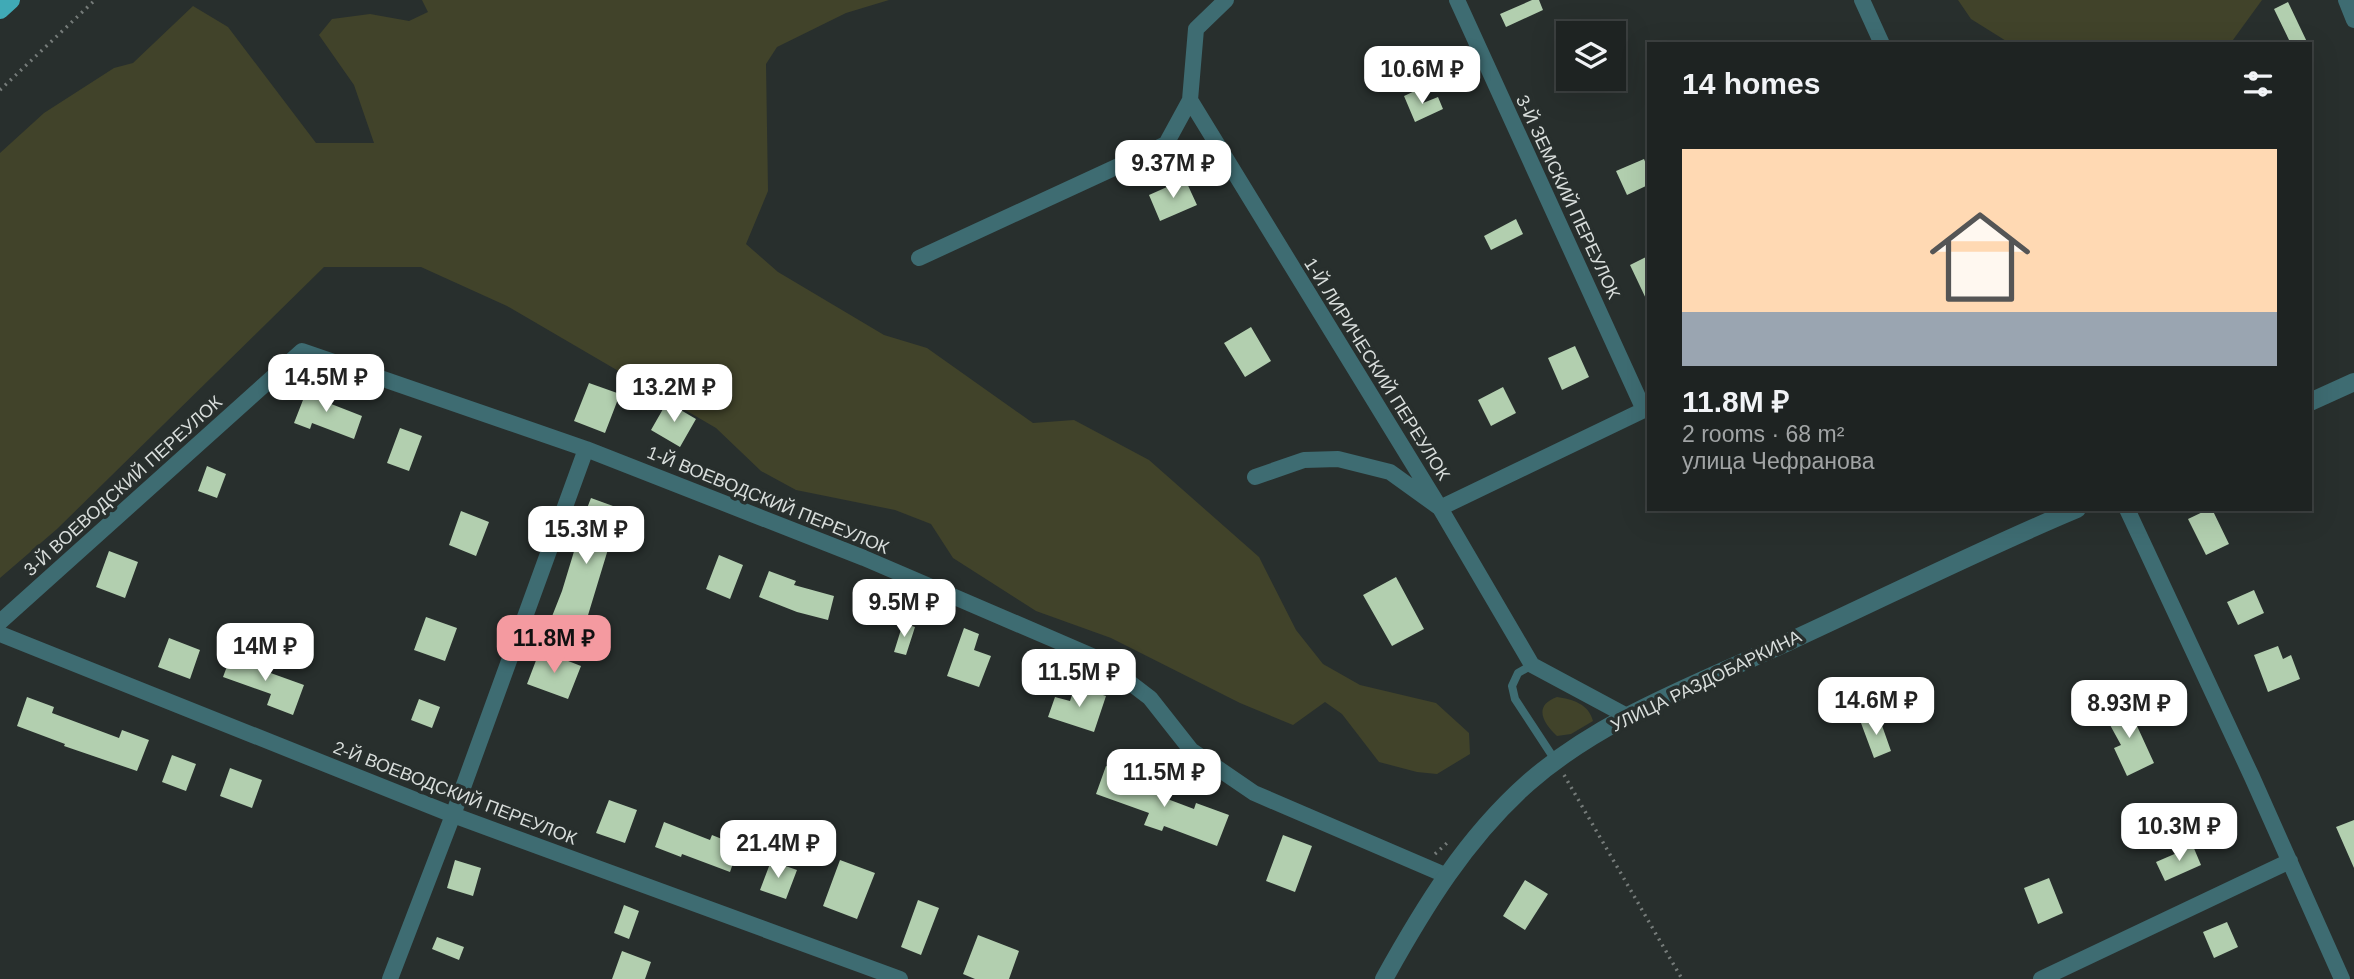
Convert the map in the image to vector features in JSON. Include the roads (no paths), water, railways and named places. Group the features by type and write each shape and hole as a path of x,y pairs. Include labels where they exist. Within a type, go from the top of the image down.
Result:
{"main road":[{"path":"0,10 11,0"}],"street":[{"path":"919,258 1166,144 1190,100 1196,29 1226,0"},
{"name":"3-Й ЗЕМСКИЙ ПЕРЕУЛОК","path":"1457,0 1646,409"},
{"path":"1862,0 1881,42"},
{"path":"2346,0 2354,20"},
{"name":"1-Й ЛИРИЧЕСКИЙ ПЕРЕУЛОК","path":"1190,100 1440,508 1532,665"},
{"name":"1-Й ВОЕВОДСКИЙ ПЕРЕУЛОК","path":"302,351 586,449 863,558 1099,659 1150,698 1191,750 1254,793 1446,875"},
{"name":"3-Й ВОЕВОДСКИЙ ПЕРЕУЛОК","path":"0,622 302,351"},
{"path":"2312,401 2354,382"},
{"path":"1255,477 1304,460 1338,459 1390,472 1440,508 1646,409"},
{"path":"390,979 453,815 586,449"},
{"name":"УЛИЦА РАЗДОБАРКИНА","path":"1384,979 1446,875 1489,820 1555,760 1627,716 2073,511"},
{"path":"2128,511 2342,979"},
{"name":"2-Й ВОЕВОДСКИЙ ПЕРЕУЛОК","path":"0,634 453,815 900,979"},
{"path":"1532,665 1627,716"},
{"path":"2041,979 2290,861"}],"lane":[{"path":"1532,665 1518,673 1512,686 1515,699 1555,760"}]}
